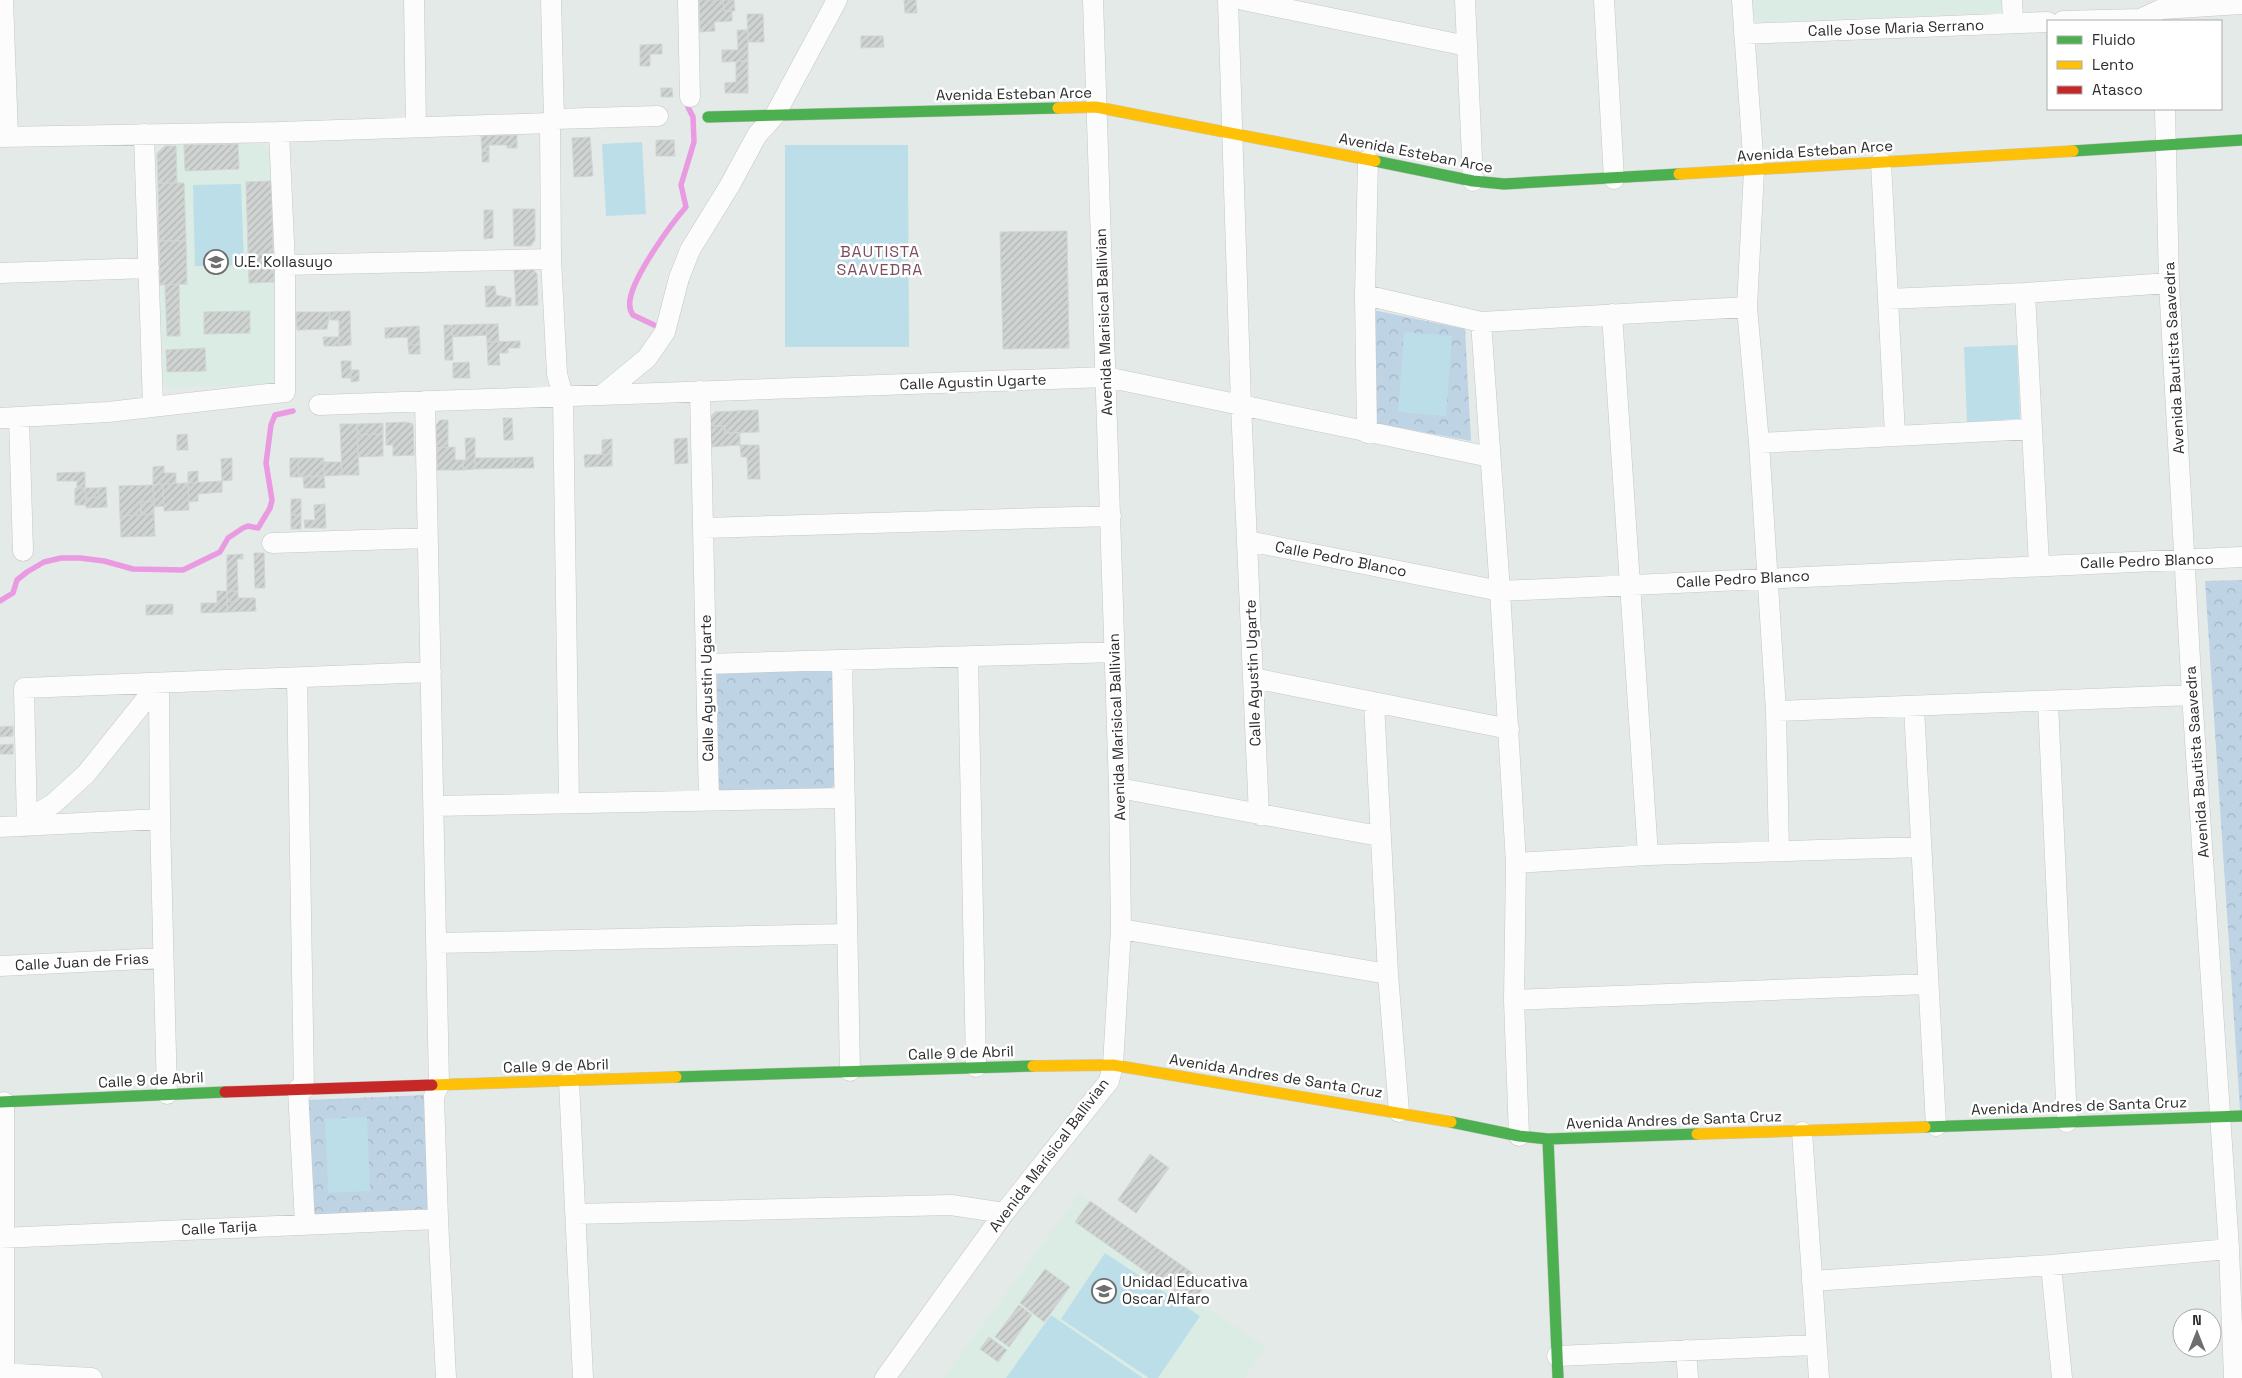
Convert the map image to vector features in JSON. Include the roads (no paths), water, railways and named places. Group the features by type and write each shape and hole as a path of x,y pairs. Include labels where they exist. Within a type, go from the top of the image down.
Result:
{"street":[{"path":"3,0 4,136 279,132 658,116"},
{"path":"414,0 416,127"},
{"path":"551,0 551,259 557,374 563,396 570,803"},
{"path":"688,0 690,97"},
{"path":"602,394 647,358 665,332 679,278 690,250 730,185 757,135 775,115 837,0"},
{"name":"Avenida Marisical Ballivian","path":"885,1378 1004,1213 1109,1081 1113,1065 1121,929 1119,788 1093,0"},
{"path":"1228,0 1241,404 1367,433 1490,457"},
{"path":"1243,0 1467,46"},
{"path":"1465,0 1473,181"},
{"path":"1604,0 1614,178"},
{"path":"1742,0 1754,170 1747,307 1759,443 1776,712 1779,850"},
{"path":"2012,0 2013,23"},
{"path":"2102,20 2140,19 2162,10 2242,4"},
{"name":"Calle Jose Maria Serrano","path":"1744,34 2047,22"},
{"name":"Avenida Esteban Arce","path":"708,117 1096,107 1232,132 1473,181 1504,184 2242,140"},
{"name":"Avenida Bautista Saavedra","path":"2165,110 2169,283 2186,559 2192,695 2229,1249 2234,1378"},
{"path":"22,551 10,418 108,412 285,392 285,265 279,132"},
{"path":"144,134 153,406"},
{"path":"1367,433 1365,295 1368,160"},
{"path":"1881,162 1894,435"},
{"path":"285,265 551,259"},
{"path":"0,273 149,268"},
{"path":"1888,299 2025,293 2169,283"},
{"path":"2025,293 2039,565"},
{"path":"1365,295 1481,322 1747,307"},
{"path":"1612,314 1648,855"},
{"path":"1481,322 1509,729 1516,863 1514,1000 1520,1136"},
{"name":"Calle Agustin Ugarte","path":"710,800 700,391 1106,377 1241,404 1259,815"},
{"path":"319,405 700,391"},
{"path":"425,401 439,1085 434,1096 446,1378"},
{"path":"1759,443 2032,429"},
{"path":"703,528 1111,516"},
{"path":"272,543 427,538"},
{"name":"Calle Pedro Blanco","path":"1248,541 1500,591 1766,577 2242,557"},
{"path":"706,664 968,658 1114,652"},
{"path":"968,658 976,1066"},
{"path":"842,660 850,1071"},
{"path":"27,822 23,681 159,683 431,672"},
{"path":"297,678 301,1089 305,1224"},
{"path":"1253,678 1509,729"},
{"path":"159,683 160,819 167,1094"},
{"path":"27,822 53,804 86,774 159,683"},
{"path":"1776,712 2192,695"},
{"path":"2048,702 2067,1122"},
{"path":"1374,703 1379,836 1399,1112"},
{"path":"1914,707 1936,1126"},
{"path":"1119,788 1379,836"},
{"path":"434,806 845,798"},
{"path":"0,828 27,822 160,819"},
{"path":"1516,863 1648,855 1921,847"},
{"path":"1121,929 1388,974"},
{"path":"437,943 847,934"},
{"name":"Calle Juan de Frias","path":"0,966 163,958"},
{"path":"1514,1000 1928,984"},
{"name":"Calle 9 de Abril","path":"2,1102 301,1089 976,1066 1113,1065"},
{"name":"Avenida Andres de Santa Cruz","path":"1113,1065 1399,1112 1520,1136 1548,1139 2242,1116"},
{"path":"570,1081 583,1378"},
{"path":"2,1102 2,1373 92,1378"},
{"path":"1802,1132 1819,1378"},
{"path":"1548,1139 1558,1378"},
{"path":"576,1214 951,1205 1004,1213"},
{"name":"Calle Tarija","path":"2,1238 438,1219"},
{"path":"1812,1281 2051,1265 2229,1249"},
{"path":"2051,1265 2062,1378"},
{"path":"1557,1356 1816,1345"},
{"path":"1686,1350 1688,1378"}],"waterway":[{"path":"654,325 633,315 630,308 630,300 645,265 662,238 686,207 681,185 694,142 693,117 688,107"},
{"path":"0,601 13,593 17,580 44,562 61,558 80,558 104,561 133,569 183,570 220,552 228,538 243,528 248,526 258,528 270,508 272,500 266,463 271,425 275,415 293,411"}],"place":[{"name":"U.E. Kollasuyo","path":"216,262"},
{"name":"Unidad Educativa Oscar Alfaro","path":"1104,1291"}],"district":[{"name":"BAUTISTA SAAVEDRA","path":"880,260"}]}
